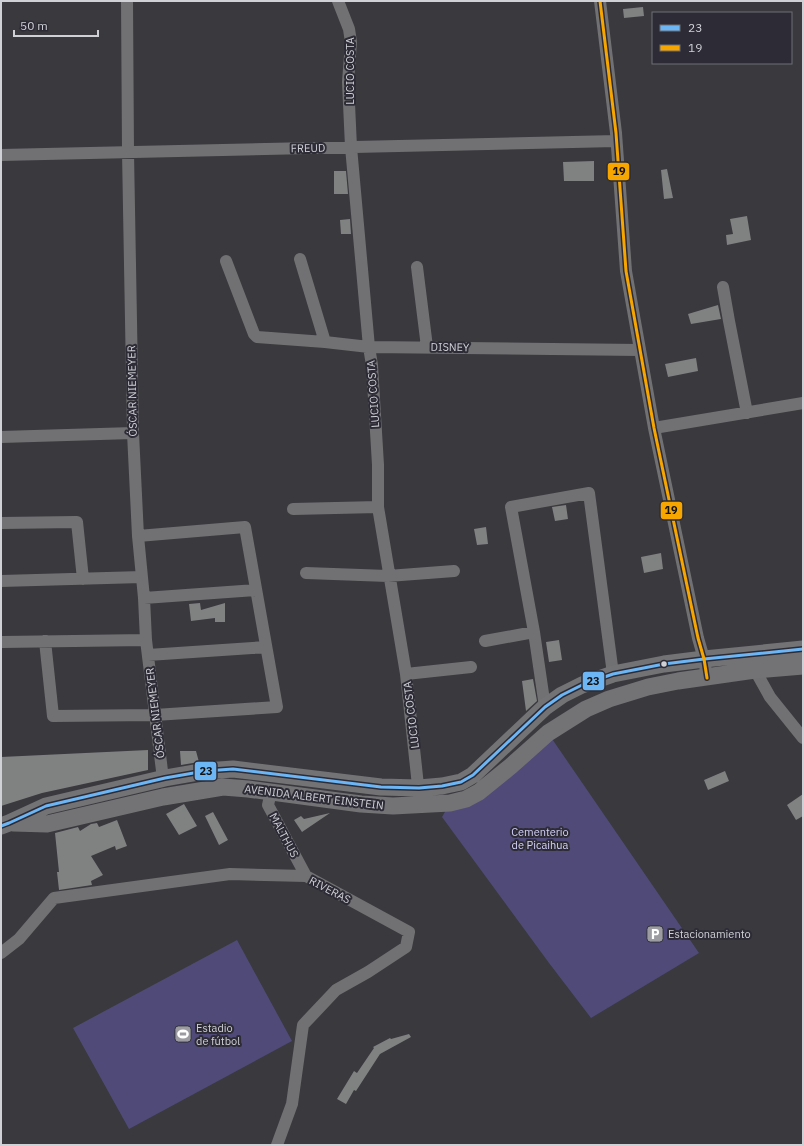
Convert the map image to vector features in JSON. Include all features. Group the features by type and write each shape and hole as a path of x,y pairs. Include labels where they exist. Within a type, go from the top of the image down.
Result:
{"street":[{"name":"ÓSCAR NIEMEYER","path":"127,1 133,433 138,536 144,598 146,640 163,779"},
{"name":"LUCIO COSTA","path":"338,1 349,29 351,42 348,82 351,148 369,347 372,365 378,465 378,507 388,576 406,674 419,788 419,805"},
{"path":"600,1 616,133 626,271 654,428 707,678"},
{"name":"FREUD","path":"1,155 616,141"},
{"path":"300,259 325,342"},
{"name":"DISNEY","path":"226,261 254,334 261,338 325,342 369,347 640,350"},
{"path":"417,267 427,347"},
{"path":"723,287 747,413"},
{"path":"654,428 803,403"},
{"path":"1,436 133,433"},
{"path":"545,707 534,632 511,507 588,493 613,674"},
{"path":"293,509 378,507"},
{"path":"1,523 77,522 83,579"},
{"path":"45,641 53,716 155,715 277,707 245,527 138,536"},
{"path":"306,572 388,576 454,571"},
{"path":"1,581 142,577"},
{"path":"144,598 256,590"},
{"path":"485,641 534,632"},
{"path":"2,642 146,640"},
{"path":"148,655 266,647"},
{"name":"AVENIDA ALBERT EINSTEIN","path":"5,824 46,806 163,779 205,771 233,769 381,787 419,788 442,786 461,782 473,775 545,707 562,695 582,685 613,674 704,659 803,649"},
{"name":"AVENIDA ALBERT EINSTEIN","path":"5,824 47,824 163,797 223,787 361,804 393,806 450,803 466,799 479,792 548,733 586,709 609,699 648,687 754,670 803,666"},
{"path":"406,674 471,667"},
{"path":"754,670 770,697 803,738"},
{"name":"MALTHUS","path":"271,792 268,805 306,876"},
{"name":"RIVERAS","path":"1,953 19,939 54,898 230,874 306,876 408,932 406,947 368,972 336,990 303,1025 292,1104 277,1145"}],"green space":[{"name":"Cementerio de Picaihua","path":"548,733 699,953 591,1018 442,817 450,803"},
{"name":"Estadio de fútbol","path":"237,940 292,1041 129,1129 73,1028"}],"building":[{"path":"643,7 644,16 624,18 623,9"},
{"path":"594,161 594,181 564,181 563,162"},
{"path":"667,169 673,198 664,199 661,170"},
{"path":"334,171 346,171 348,194 334,194"},
{"path":"747,216 751,240 727,245 726,235 733,234 730,219"},
{"path":"350,219 351,234 341,234 340,220"},
{"path":"718,305 721,319 691,324 688,314"},
{"path":"696,358 698,371 668,377 665,364"},
{"path":"566,505 568,519 555,521 552,507"},
{"path":"486,527 488,544 477,545 474,529"},
{"path":"661,553 663,569 644,573 641,557"},
{"path":"200,603 201,610 225,603 225,622 215,622 215,618 191,621 189,604"},
{"path":"559,640 562,660 549,662 546,642"},
{"path":"533,679 537,701 526,711 522,681"},
{"path":"148,750 148,770 42,793 1,806 1,757"},
{"path":"180,751 196,751 199,762 181,765"},
{"path":"725,771 729,781 708,790 704,780"},
{"path":"803,794 803,816 796,820 787,805"},
{"path":"184,804 197,826 179,835 166,814"},
{"path":"213,812 228,840 219,845 205,816"},
{"path":"330,813 302,832 294,820 301,816 304,819"},
{"path":"117,820 127,846 116,850 115,846 91,856 103,875 91,881 92,885 59,890 57,872 59,872 55,833 78,827 80,831 91,824 97,823 99,827"},
{"path":"409,1034 411,1037 380,1054 356,1091 354,1090 346,1104 337,1099 354,1071 357,1073 374,1048 373,1047 390,1038"}],"transit line":[{"name":"19","path":"600,1 616,133 626,271 654,428 707,678"},
{"name":"23","path":"1,826 46,806 165,778 205,771 233,769 381,787 419,788 442,786 461,782 473,775 545,707 562,695 582,685 613,674 664,664 803,649"}],"place":[{"name":"Estacionamiento","path":"655,934"},
{"name":"Estadio de fútbol","path":"183,1034"}]}
